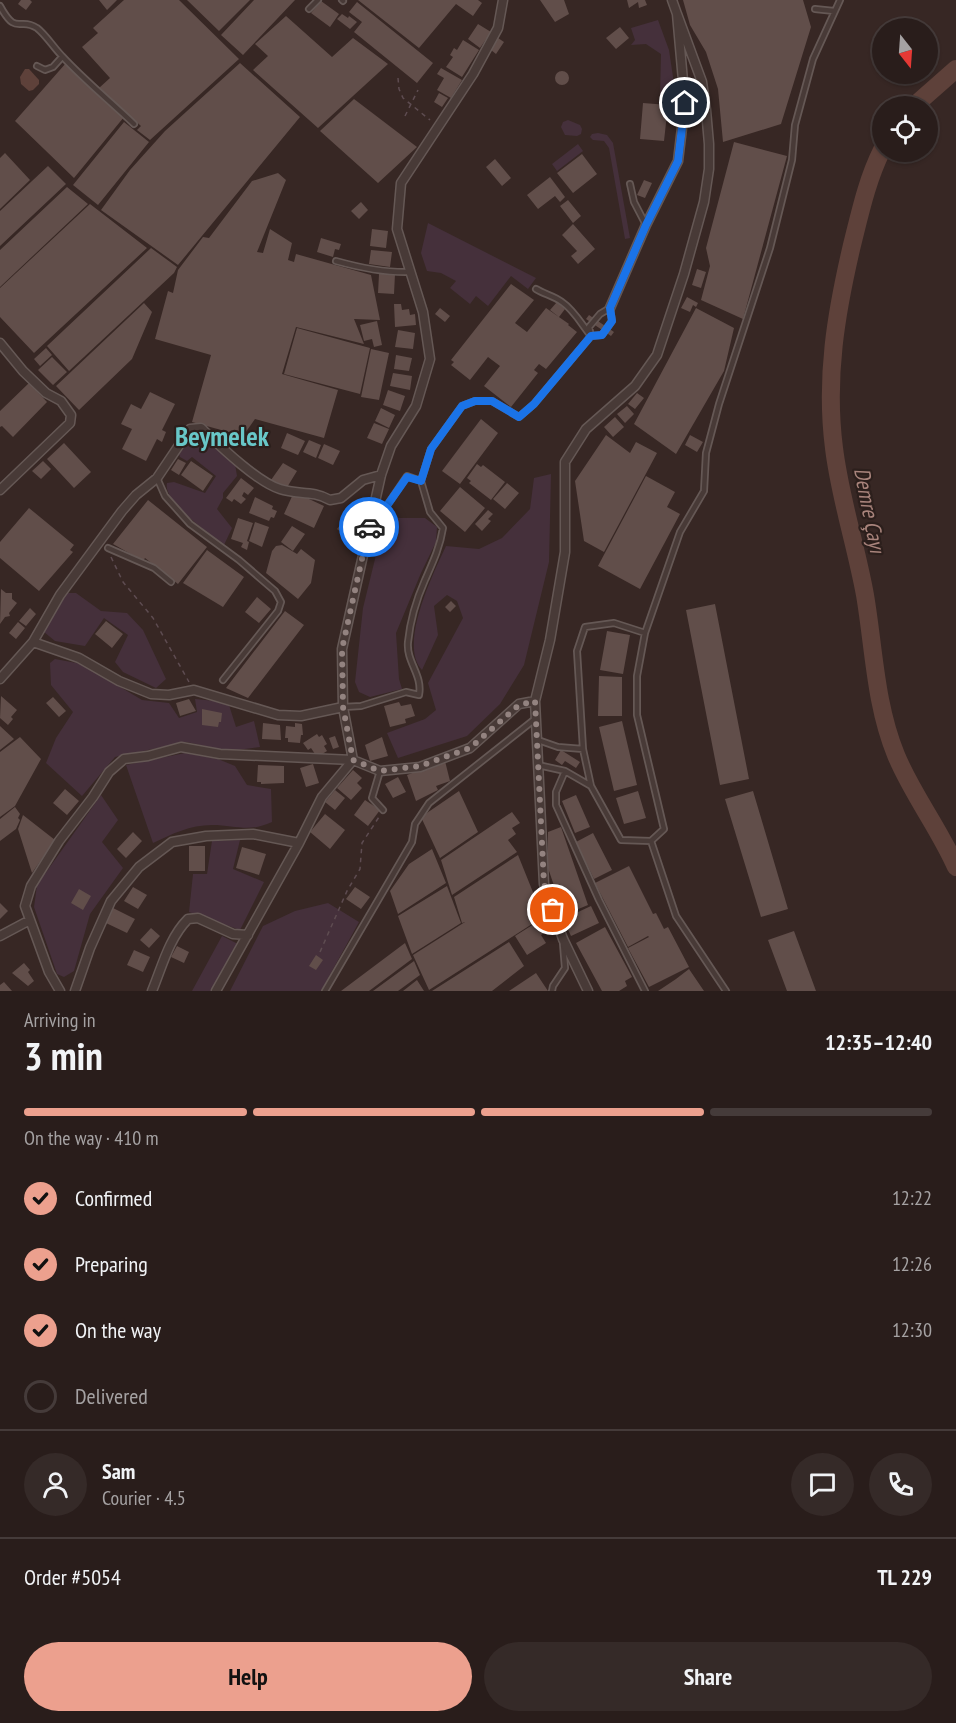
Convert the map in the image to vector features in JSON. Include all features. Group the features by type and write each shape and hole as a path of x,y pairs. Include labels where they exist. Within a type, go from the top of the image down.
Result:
{"street":[{"path":"353,760 343,707 342,649 381,475 391,446 416,406 430,358 423,312 397,229 402,183 473,74 498,28 503,0"},
{"path":"588,991 563,939 544,884 535,701 550,640 565,552 565,462 586,429 635,386 657,355 684,274 704,202 709,169 709,144 702,82 672,0"},
{"path":"610,308 646,225 678,161 685,103 677,15"},
{"path":"0,343 23,371 46,393 62,401 71,415 70,423 0,490"},
{"path":"0,679 33,642 60,594 122,510 157,478 190,429 201,428 230,456 279,489 319,494 330,500 341,498 363,480 381,475"},
{"path":"33,642 79,658 119,681 151,694 194,690 278,715 301,716 343,707"},
{"path":"60,991 49,972 25,906 31,886 59,841 109,772 124,759 148,756 181,747 220,754 353,760 380,771 420,766 470,748 519,705 535,701"},
{"path":"216,991 299,843 322,797 353,760"},
{"path":"75,991 90,948 111,901 140,867 172,842 206,836 253,834 299,843"},
{"path":"152,991 172,940 180,926 188,919 198,918 233,934 248,935"},
{"path":"0,936 30,920"}],"lane":[{"path":"309,9 318,0"},
{"path":"645,633 614,623 585,627 577,651 583,748 591,786 621,840 651,841 664,829 637,715 637,676 645,633 680,532 704,491 706,453 719,404 770,248 792,160 795,125 813,59 840,0"},
{"path":"0,6 8,20 16,25 36,27 63,57 134,124"},
{"path":"815,9 834,11"},
{"path":"37,66 45,70 53,67 63,57"},
{"path":"630,184 634,202 646,225"},
{"path":"336,261 353,266 411,272"},
{"path":"536,288 570,307 591,336"},
{"path":"343,707 361,706 406,692 419,695 421,686 408,654 408,641 418,600 438,551 443,528 430,512 421,481 431,449 462,406 475,401 492,401 519,417 534,404 591,336 602,335 612,321 610,308 600,314 589,327 591,336"},
{"path":"372,515 386,507 407,477 421,481"},
{"path":"157,478 165,496 190,524 239,560 275,591 281,602 278,611 223,680"},
{"path":"108,548 154,568 171,582"},
{"path":"325,991 412,842 415,824 429,803 535,719"},
{"path":"537,740 558,747 583,748"},
{"path":"538,765 565,771 591,786"},
{"path":"380,771 372,798 383,810"},
{"path":"565,771 556,792 556,805 598,900 645,991"},
{"path":"651,841 676,916 726,991"},
{"path":"552,991 565,968 563,939"}],"path":[{"path":"398,78 402,98 438,126"},
{"path":"405,116 418,90"},
{"path":"108,548 114,567 123,582 153,618 194,690"},
{"path":"320,952 347,891 360,869 362,843 383,810"}],"shaded area":[{"path":"658,20 669,50 676,97 660,96 661,54 646,44 631,45 635,40 631,28"},
{"path":"25,69 29,69 39,80 39,84 33,90 29,91 21,84 20,77"},
{"path":"568,120 580,125 581,134 565,135 561,127 563,122"},
{"path":"598,133 607,135 613,143 630,238 625,239 609,148 604,141 593,140 590,137"},
{"path":"578,144 583,151 557,171 552,164"},
{"path":"428,223 536,278 528,289 511,276 488,306 476,296 470,304 450,288 456,281 441,273 427,271 421,253"},
{"path":"196,432 203,434 235,464 237,476 223,493 217,509 232,528 224,545 179,508 167,490 167,483 174,482 205,493 216,476 192,457 187,461 180,457 179,454"},
{"path":"551,474 549,562 524,665 500,704 467,736 398,758 387,733 425,719 436,710 428,683 463,618 457,601 447,595 434,606 438,635 422,670 416,659 414,644 416,627 426,591 446,546 479,549 502,538 530,509 534,478"},
{"path":"398,518 425,518 437,527 436,542 396,633 399,679 402,689 370,697 359,692 355,682 363,608 376,555 385,531"},
{"path":"67,593 76,593 101,611 127,613 143,630 166,679 156,688 123,672 115,662 128,635 104,618 85,646 55,641 44,632"},
{"path":"55,659 82,664 142,700 169,703 179,718 197,712 195,699 229,705 236,727 254,721 260,747 230,751 186,742 115,757 82,796 46,763 56,738 73,712 51,685 50,663"},
{"path":"185,753 218,759 235,766 247,785 271,789 272,822 249,828 212,825 189,828 153,843 126,765"},
{"path":"101,795 118,820 102,842 123,868 90,914 74,971 64,977 57,974 34,907 37,885"},
{"path":"240,840 233,869 264,882 240,930 189,912 193,874 207,874 212,841"},
{"path":"328,903 359,922 321,991 230,991 263,926 295,911"},
{"path":"222,936 238,944 213,991 192,991"}],"building":[{"path":"21,0 32,2 26,10 18,4"},
{"path":"99,0 117,0 107,10"},
{"path":"124,0 179,0 239,59 150,140 137,130 141,126 99,88 110,78 82,47 98,33 93,28"},
{"path":"187,0 250,0 219,31"},
{"path":"254,0 295,0 243,55 221,35"},
{"path":"358,0 478,0 482,3 473,16 456,4 419,48"},
{"path":"540,0 564,0 569,14 555,22"},
{"path":"627,0 645,0 647,5 639,8 638,2 629,8"},
{"path":"683,0 803,0 811,27 781,124 723,142 718,89 706,52 690,25"},
{"path":"321,1 339,14 330,27 311,13"},
{"path":"357,2 433,63 417,83 354,32 362,22 349,12"},
{"path":"342,14 357,22 350,29 337,19"},
{"path":"286,16 332,57 353,38 388,64 318,128 253,70 268,56 255,44"},
{"path":"478,24 491,32 480,48 468,39"},
{"path":"620,27 629,38 616,49 606,38"},
{"path":"498,38 504,42 496,54 491,50"},
{"path":"463,40 479,50 462,77 446,67 453,57 450,55 454,48 457,50"},
{"path":"66,63 124,117 74,178 15,121"},
{"path":"240,63 300,117 178,265 101,210 130,170 165,131"},
{"path":"441,68 462,80 451,98 437,90 444,78 437,74"},
{"path":"559,71 565,71 569,78 565,85 559,85 555,81 555,75"},
{"path":"439,93 448,98 442,107 434,102"},
{"path":"354,99 417,147 378,183 320,131"},
{"path":"643,103 668,105 664,141 640,139"},
{"path":"124,122 149,142 98,205 73,185"},
{"path":"734,142 787,156 743,319 701,300 710,266 706,248"},
{"path":"5,153 30,180 0,209 0,158"},
{"path":"582,154 597,174 573,193 557,173"},
{"path":"495,159 511,178 502,186 486,167"},
{"path":"48,166 66,184 0,246 0,211"},
{"path":"278,173 286,180 257,252 263,253 270,229 292,243 288,260 294,262 296,254 371,275 380,320 354,319 364,344 296,327 282,374 338,390 324,438 255,419 243,436 192,422 211,355 155,339 168,291 173,293 178,270 203,237 209,238 252,181"},
{"path":"550,177 565,197 560,202 555,196 538,209 527,195"},
{"path":"644,180 652,183 645,198 637,195"},
{"path":"67,187 88,204 0,287 0,250"},
{"path":"568,200 581,216 573,223 560,206"},
{"path":"361,202 368,210 359,219 351,211"},
{"path":"90,204 147,248 34,353 0,317 0,288"},
{"path":"573,224 595,249 578,264 571,256 577,251 562,235"},
{"path":"372,229 388,231 386,248 370,246"},
{"path":"321,238 341,244 339,250 335,249 333,257 317,252"},
{"path":"151,248 177,267 174,273 69,371 47,346"},
{"path":"371,250 392,252 390,267 369,264"},
{"path":"697,269 706,272 701,288 692,285"},
{"path":"379,274 395,274 394,294 378,293"},
{"path":"511,284 534,300 515,323 527,332 546,308 577,332 546,369 539,364 534,370 538,373 511,407 484,386 500,366 488,357 470,380 451,365 454,362 451,360"},
{"path":"687,297 698,303 696,307 693,305 690,312 681,308"},
{"path":"557,302 565,309 559,317 550,310"},
{"path":"144,303 152,312 132,359 79,410 56,386"},
{"path":"394,304 401,304 402,310 409,309 410,315 415,314 416,325 395,327"},
{"path":"440,308 450,316 445,322 435,314"},
{"path":"696,308 734,328 724,371 676,454 634,424"},
{"path":"589,315 614,332 611,336 586,319"},
{"path":"377,321 382,345 374,347 372,339 364,341 360,325"},
{"path":"297,328 370,348 360,394 284,374"},
{"path":"398,330 415,333 413,349 395,347"},
{"path":"46,348 52,355 40,366 34,359"},
{"path":"371,349 389,353 379,400 361,397"},
{"path":"396,355 412,358 409,371 394,369"},
{"path":"52,357 67,372 53,385 38,370"},
{"path":"393,373 412,376 410,390 390,386"},
{"path":"29,383 47,402 13,437 2,426 0,427 0,411"},
{"path":"388,390 405,396 400,411 383,405"},
{"path":"150,392 175,404 162,430 166,432 162,442 157,439 146,461 122,449 132,429 121,424 131,404 141,409"},
{"path":"637,393 644,398 635,409 628,404"},
{"path":"627,406 634,414 625,423 617,414"},
{"path":"381,408 395,415 389,428 375,421"},
{"path":"615,417 624,427 613,437 604,427"},
{"path":"481,419 498,433 460,484 442,471"},
{"path":"374,423 389,429 382,444 367,438"},
{"path":"287,433 305,441 298,455 281,448"},
{"path":"606,435 630,453 636,442 657,453 604,552 584,541 575,481"},
{"path":"690,435 703,442 697,452 685,445"},
{"path":"309,440 321,445 316,458 303,452"},
{"path":"64,443 91,472 74,488 47,459"},
{"path":"324,444 340,451 333,465 318,458"},
{"path":"178,459 186,463 179,475 171,470"},
{"path":"43,461 51,469 41,479 32,471"},
{"path":"191,461 213,476 203,491 181,475"},
{"path":"283,463 297,471 286,489 271,480"},
{"path":"477,464 481,467 483,465 505,482 491,500 469,483 471,481 467,478"},
{"path":"646,476 675,492 667,507 680,514 640,589 598,566"},
{"path":"241,478 254,488 248,495 244,492 242,496 246,499 241,504 234,499 232,502 226,498"},
{"path":"507,483 519,493 505,509 493,499"},
{"path":"460,487 485,508 465,532 440,511"},
{"path":"294,492 324,506 314,528 284,514"},
{"path":"255,497 273,506 272,509 277,511 274,518 271,517 269,521 249,513"},
{"path":"148,500 207,547 178,584 145,558 143,561 113,544"},
{"path":"29,508 74,545 70,550 73,552 39,591 0,558 0,542"},
{"path":"488,510 493,514 488,519 491,521 482,531 475,524"},
{"path":"349,514 363,526 351,540 337,529"},
{"path":"238,518 253,523 247,541 249,542 247,550 241,547 243,543 231,539"},
{"path":"255,522 269,527 262,547 249,541"},
{"path":"292,526 305,534 293,551 281,542"},
{"path":"282,545 297,554 301,549 315,560 311,583 298,599 266,573 272,551 276,546"},
{"path":"207,550 244,577 223,607 183,583"},
{"path":"1,589 6,593 12,593 12,599 17,603 9,613 10,616 5,617 0,624"},
{"path":"257,597 271,609 259,623 245,612"},
{"path":"451,601 456,606 450,612 445,607"},
{"path":"715,604 749,779 720,785 686,610"},
{"path":"30,608 36,614 26,626 19,621"},
{"path":"285,611 304,625 248,698 226,688"},
{"path":"106,621 123,634 112,648 95,634"},
{"path":"18,622 25,628 16,639 9,633"},
{"path":"607,631 630,635 623,674 600,670"},
{"path":"599,676 622,677 622,716 598,716"},
{"path":"1,696 17,710 8,725 0,718"},
{"path":"53,697 66,711 59,717 46,703"},
{"path":"189,699 196,711 180,716 176,703"},
{"path":"399,702 401,706 411,704 415,716 405,719 406,723 390,727 384,706"},
{"path":"202,709 222,713 218,727 202,725"},
{"path":"622,721 637,785 614,791 599,727"},
{"path":"263,723 280,725 281,740 262,739"},
{"path":"295,723 302,724 303,735 301,735 300,743 288,742 288,738 285,738 286,726 295,727"},
{"path":"0,726 14,739 0,750"},
{"path":"317,734 319,737 322,735 327,744 324,746 327,751 319,756 311,748 308,750 303,743"},
{"path":"335,736 339,747 333,749 329,738"},
{"path":"20,737 41,759 15,806 0,817 0,752"},
{"path":"382,737 388,756 370,761 365,745"},
{"path":"561,750 580,762 576,768 565,761 562,765 555,760"},
{"path":"445,761 450,781 436,786 438,790 416,801 407,775"},
{"path":"313,764 319,783 306,787 300,768"},
{"path":"258,765 284,766 284,783 261,784 257,782"},
{"path":"353,770 362,778 357,783 362,788 351,800 337,788"},
{"path":"398,777 406,792 393,798 385,784"},
{"path":"65,789 79,801 67,815 53,803"},
{"path":"335,790 345,798 335,810 325,802"},
{"path":"459,791 478,832 440,858 421,817"},
{"path":"638,791 646,818 624,824 616,798"},
{"path":"753,791 788,909 761,917 725,799"},
{"path":"576,795 590,827 575,833 562,801"},
{"path":"365,800 380,810 368,826 354,815"},
{"path":"15,807 20,814 18,818 20,820 16,829 0,841 0,819"},
{"path":"512,812 520,823 512,828 516,834 508,840 517,852 452,895 441,860"},
{"path":"325,814 345,830 330,849 310,832"},
{"path":"23,815 55,840 32,873 18,829"},
{"path":"561,827 588,905 564,915 548,868 548,832"},
{"path":"133,832 142,841 126,858 117,849"},
{"path":"593,833 612,870 594,879 576,842"},
{"path":"189,846 205,846 205,871 189,871"},
{"path":"242,847 266,854 259,875 236,868"},
{"path":"432,849 446,883 398,914 390,891 409,864"},
{"path":"518,855 543,917 429,990 413,955 465,922 462,923 454,897"},
{"path":"629,866 653,914 656,913 664,929 668,927 689,967 649,987 628,948 649,937 628,947 595,883"},
{"path":"447,886 461,923 412,954 398,916"},
{"path":"133,887 147,895 138,909 124,901"},
{"path":"355,887 370,897 361,909 346,899"},
{"path":"79,889 91,896 83,910 71,903"},
{"path":"0,903 8,911 0,919"},
{"path":"591,906 599,923 571,936 563,919"},
{"path":"113,908 135,919 127,933 106,923"},
{"path":"545,923 549,930 541,935 546,943 527,955 515,936 534,924 537,929"},
{"path":"605,927 632,977 625,981 627,986 619,991 602,991 576,943"},
{"path":"151,928 160,936 149,948 140,940"},
{"path":"794,931 816,991 787,991 768,940"},
{"path":"509,942 524,966 492,991 432,991"},
{"path":"405,943 412,959 369,991 341,991"},
{"path":"177,946 189,952 184,963 171,957"},
{"path":"134,950 150,957 143,972 127,965"},
{"path":"316,955 323,960 316,970 309,966"},
{"path":"414,961 420,975 398,991 373,991"},
{"path":"24,963 30,970 28,972 34,981 28,986 12,973"},
{"path":"689,969 704,991 658,991 676,979"},
{"path":"536,973 548,991 509,991"},
{"path":"417,980 424,991 403,991"},
{"path":"4,982 12,991 0,991 0,985"}],"waterway":[{"name":"Demre Çayı","path":"925,96 956,69"},
{"name":"Demre Çayı","path":"877,162 861,209 846,270 837,321 831,396 834,448 865,595 879,696 889,736 902,769 956,867"}],"way so far":[{"path":"369,527 342,649 343,707 353,760 380,771 420,766 470,748 519,705 535,701 544,884 553,910"}],"district":[{"name":"Beymelek","path":"222,437"}],"route":[{"path":"369,527 372,515 386,507 407,477 421,481 431,449 462,406 475,401 492,401 519,417 534,404 591,336 602,335 612,321 610,308 646,225 678,161 685,103"}]}
